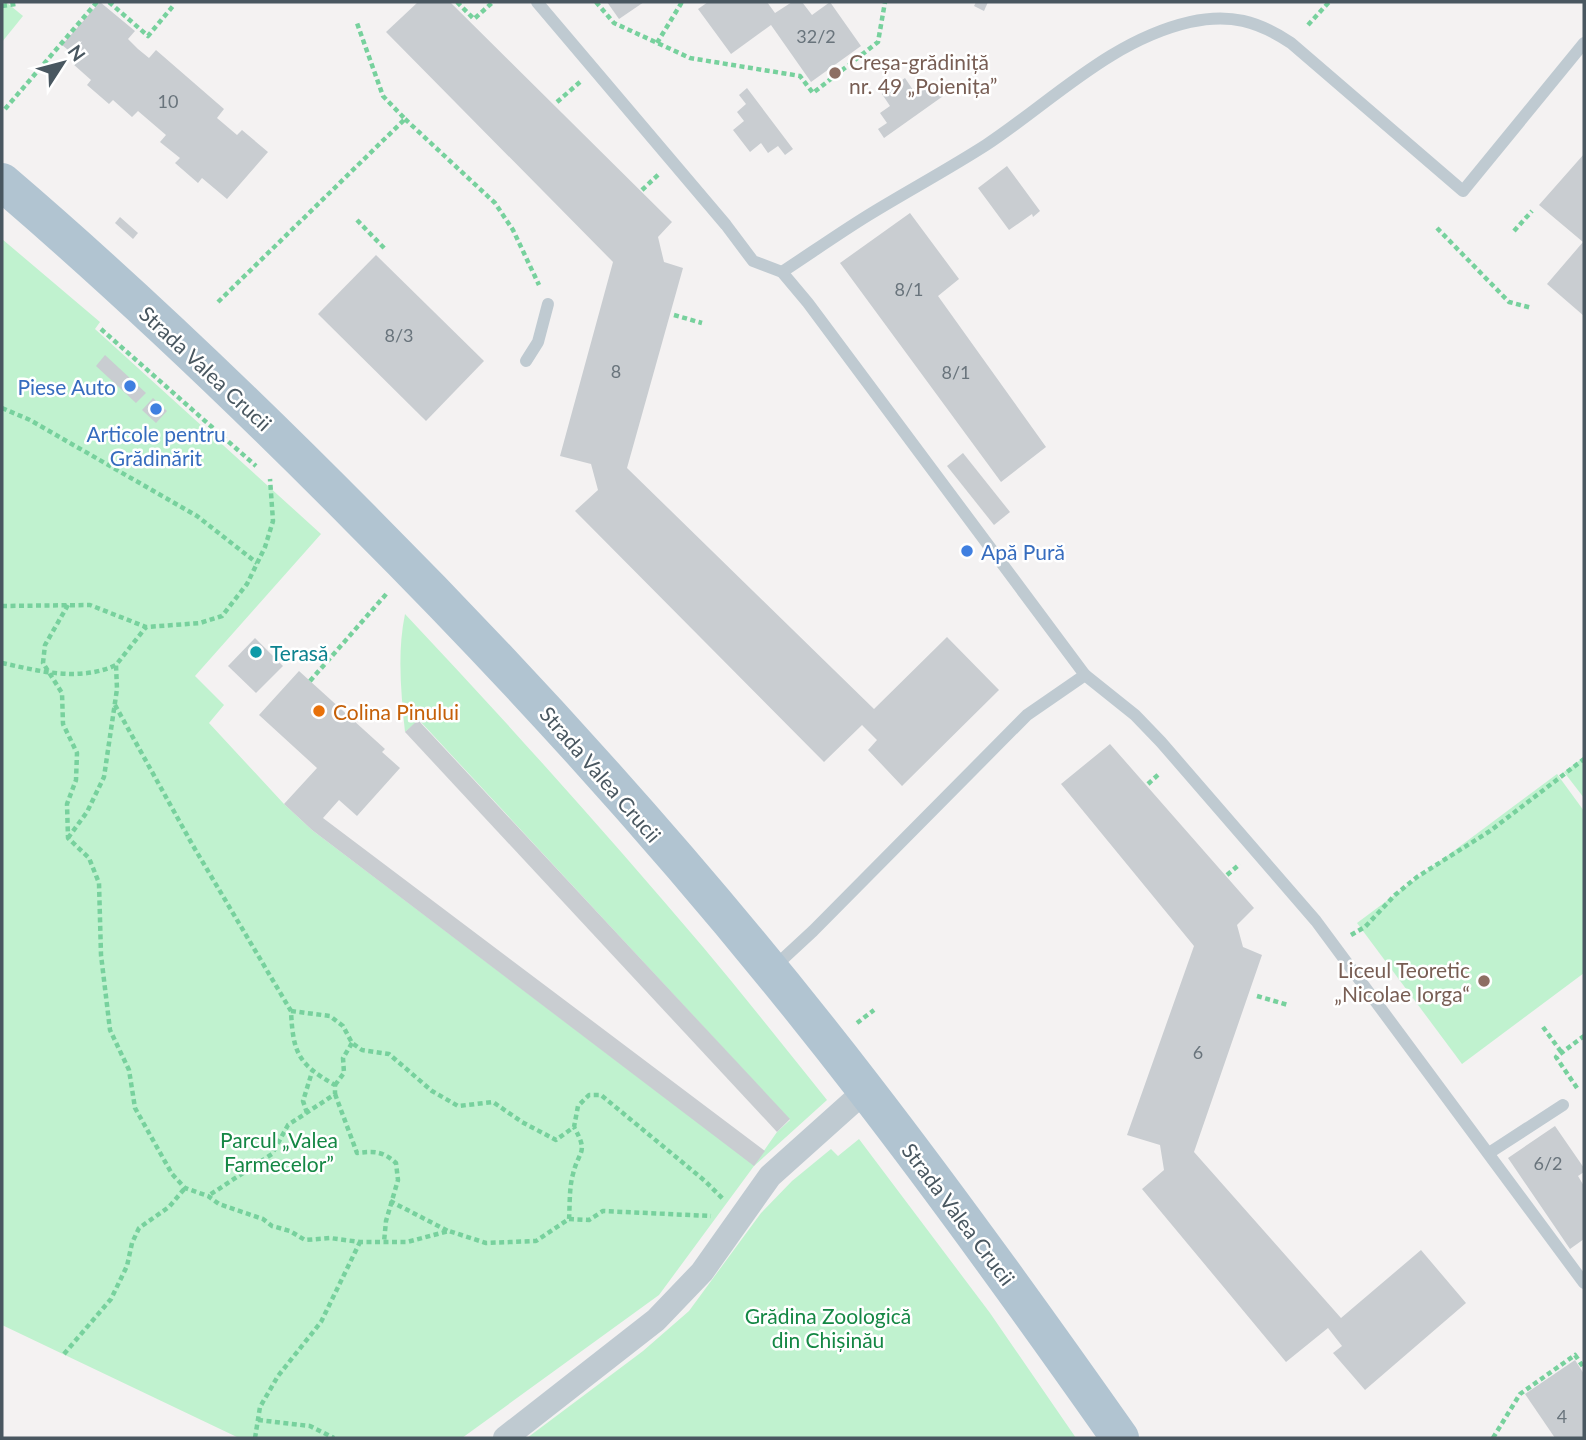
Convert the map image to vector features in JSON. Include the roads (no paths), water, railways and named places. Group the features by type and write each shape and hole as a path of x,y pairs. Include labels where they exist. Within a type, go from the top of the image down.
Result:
{"main road":[{"name":"Strada Valea Crucii","path":"2,182 57,228 265,422 502,663 643,821 771,970 866,1090 1022,1299 1120,1438"}],"street":[{"path":"505,1438 656,1320 702,1272 770,1176 866,1090"}],"lane":[{"path":"537,2 726,225 753,261 782,272 808,303 1085,675 1135,715 1161,742 1330,940 1489,1153 1579,1262 1584,1283"},
{"path":"782,272 866,216 987,144 1104,60 1178,26 1217,18 1235,19 1268,28 1291,43 1463,191 1584,43"},
{"path":"526,361 538,342 548,304"},
{"path":"771,970 1027,715 1085,675"},
{"path":"1489,1153 1563,1105"}],"place":[{"name":"Creșa-grădiniță nr. 49 „Poienița”","path":"835,73"},
{"name":"Piese Auto","path":"130,386"},
{"name":"Articole pentru Grădinărit","path":"156,409"},
{"name":"Apă Pură","path":"967,551"},
{"name":"Terasă","path":"256,652"},
{"name":"Colina Pinului","path":"319,711"},
{"name":"Liceul Teoretic „Nicolae Iorga“","path":"1484,981"}],"park label":[{"name":"Parcul „Valea Farmecelor”","path":"279,1151"},
{"name":"Grădina Zoologică din Chișinău","path":"828,1327"}]}
